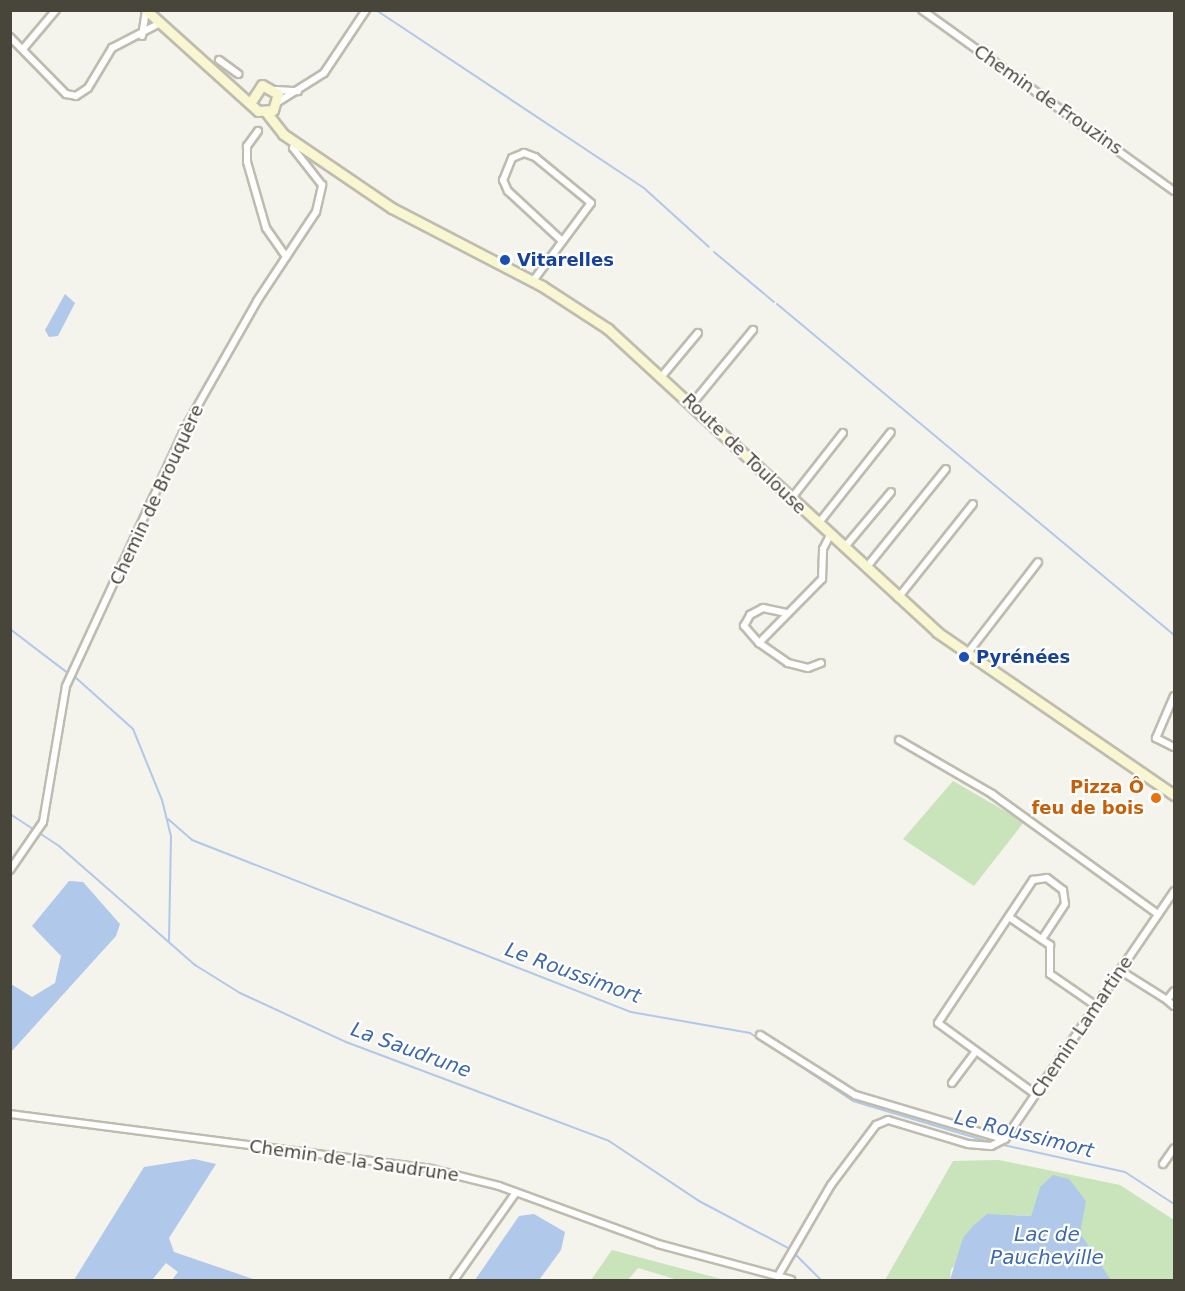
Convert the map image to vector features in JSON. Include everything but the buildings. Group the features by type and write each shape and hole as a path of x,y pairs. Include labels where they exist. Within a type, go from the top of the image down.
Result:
{"main road":[{"path":"146,10 220,78 251,102 266,112 277,104 276,90 266,84 255,88 220,78"},
{"path":"251,102 255,88"},
{"name":"Route de Toulouse","path":"277,104 296,142"},
{"name":"Route de Toulouse","path":"266,112 296,142 392,208 533,281 608,329 662,376 898,598 967,654 1174,795"}],"street":[{"path":"23,49 56,10"},
{"path":"142,36 146,10"},
{"path":"277,104 304,90 324,73 366,10"},
{"name":"Chemin de Frouzins","path":"922,10 1174,191"},
{"path":"10,37 66,94 76,96 88,88 112,48 142,36 160,23"},
{"path":"219,60 238,74"},
{"path":"276,90 304,90"},
{"path":"258,131 247,146 247,162 266,228 286,257"},
{"name":"Chemin de Brouquère","path":"10,870 43,822 66,686 185,428 322,196 319,175 293,148 296,142"},
{"path":"533,281 591,203 588,195 535,157 524,153 512,158 503,180 508,191 562,241"},
{"path":"692,404 753,330"},
{"path":"662,376 698,333"},
{"path":"818,524 891,432"},
{"path":"791,499 843,433"},
{"path":"865,568 946,470"},
{"path":"844,548 891,492"},
{"path":"898,598 973,504"},
{"path":"759,643 786,613 822,579 823,549 830,535"},
{"path":"967,654 1038,562"},
{"path":"786,613 764,608 750,615 744,626 759,643 788,663 808,668 821,663"},
{"path":"1174,696 1156,738 1174,747"},
{"path":"899,740 992,794 1158,915"},
{"path":"1035,1094 938,1023 1033,880 1047,878 1063,890 1065,904 1042,939"},
{"name":"Chemin Lamartine","path":"778,1276 788,1254 797,1246 831,1185 876,1125 888,1120 991,1146 1005,1139 1174,891"},
{"path":"1009,918 1050,945 1050,974 1095,1005"},
{"path":"1121,971 1174,1006"},
{"path":"1167,1000 1174,991"},
{"path":"760,1035 855,1095 1005,1139"},
{"path":"952,1083 976,1051"},
{"name":"Chemin de la Saudrune","path":"10,1114 431,1169 515,1194 658,1244 791,1281"},
{"path":"1163,1164 1174,1149"},
{"path":"454,1281 515,1194"}],"green space":[{"path":"953,781 1024,822 974,886 903,839"},
{"path":"999,1160 1120,1185 1174,1220 1174,1280 1111,1280 1040,1187 1031,1216 1016,1215 951,1269 950,1280 885,1280 953,1161"},
{"path":"612,1250 725,1280 678,1280 638,1268 628,1280 591,1280"}],"water":[{"path":"65,294 75,303 58,336 49,337 45,330"},
{"path":"69,881 83,882 120,924 116,936 11,1052 11,984 32,997 55,983 61,956 32,926"},
{"path":"194,1159 216,1164 169,1238 174,1252 256,1280 172,1280 178,1272 166,1263 152,1280 74,1280 144,1167"},
{"name":"Lac de Paucheville","path":"1053,1175 1069,1179 1086,1201 1080,1233 1111,1280 950,1280 963,1238 974,1225 987,1214 1031,1216 1040,1187"},
{"path":"534,1214 565,1232 561,1250 539,1280 475,1280 519,1216"}],"waterway":[{"path":"376,10 645,189 709,247"},
{"path":"714,252 774,302"},
{"path":"777,304 1174,635"},
{"path":"10,629 69,674"},
{"path":"75,677 133,729 162,800 171,836 169,942"},
{"name":"La Saudrune","path":"10,814 59,846 195,965 240,993 346,1042 609,1141 699,1201 790,1249 821,1280"},
{"name":"Le Roussimort","path":"168,819 192,840 631,1012 750,1033 853,1101 993,1143"},
{"name":"Le Roussimort","path":"999,1144 1125,1172 1174,1204"}],"place":[{"name":"Vitarelles","path":"505,260"},
{"name":"Pyrénées","path":"964,657"},
{"name":"Pizza Ô feu de bois","path":"1156,798"}]}
